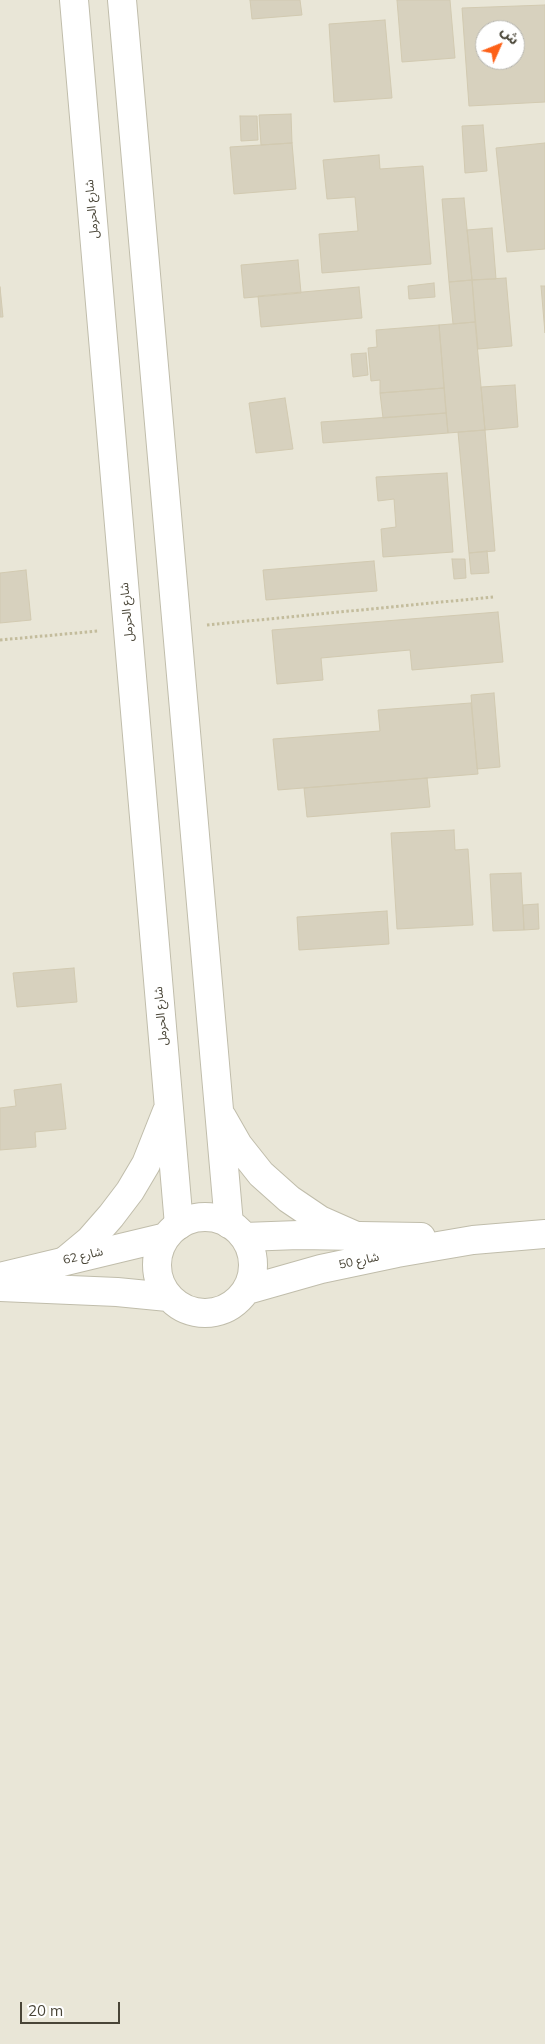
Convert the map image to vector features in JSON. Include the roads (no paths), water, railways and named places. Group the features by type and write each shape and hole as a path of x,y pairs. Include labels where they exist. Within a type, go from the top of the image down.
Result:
{"street":[{"name":"شارع الحرمل","path":"74,0 169,1105 173,1231"},
{"path":"122,0 219,1114 236,1230 252,1258 252,1274 247,1290 239,1300 228,1307 216,1312 203,1314 178,1305 168,1297 162,1286 158,1267 160,1248 173,1231 189,1220 209,1218 236,1230"},
{"path":"66,1260 90,1240 130,1191 152,1150 169,1105"},
{"path":"219,1114 238,1145 262,1174 289,1199 320,1220 354,1235"},
{"name":"شارع 50","path":"236,1230 473,1240"},
{"name":"شارع 62","path":"0,1277 173,1231"},
{"name":"شارع 50","path":"247,1290 397,1252 473,1240 545,1234"},
{"path":"0,1287 117,1292 168,1297"}]}
